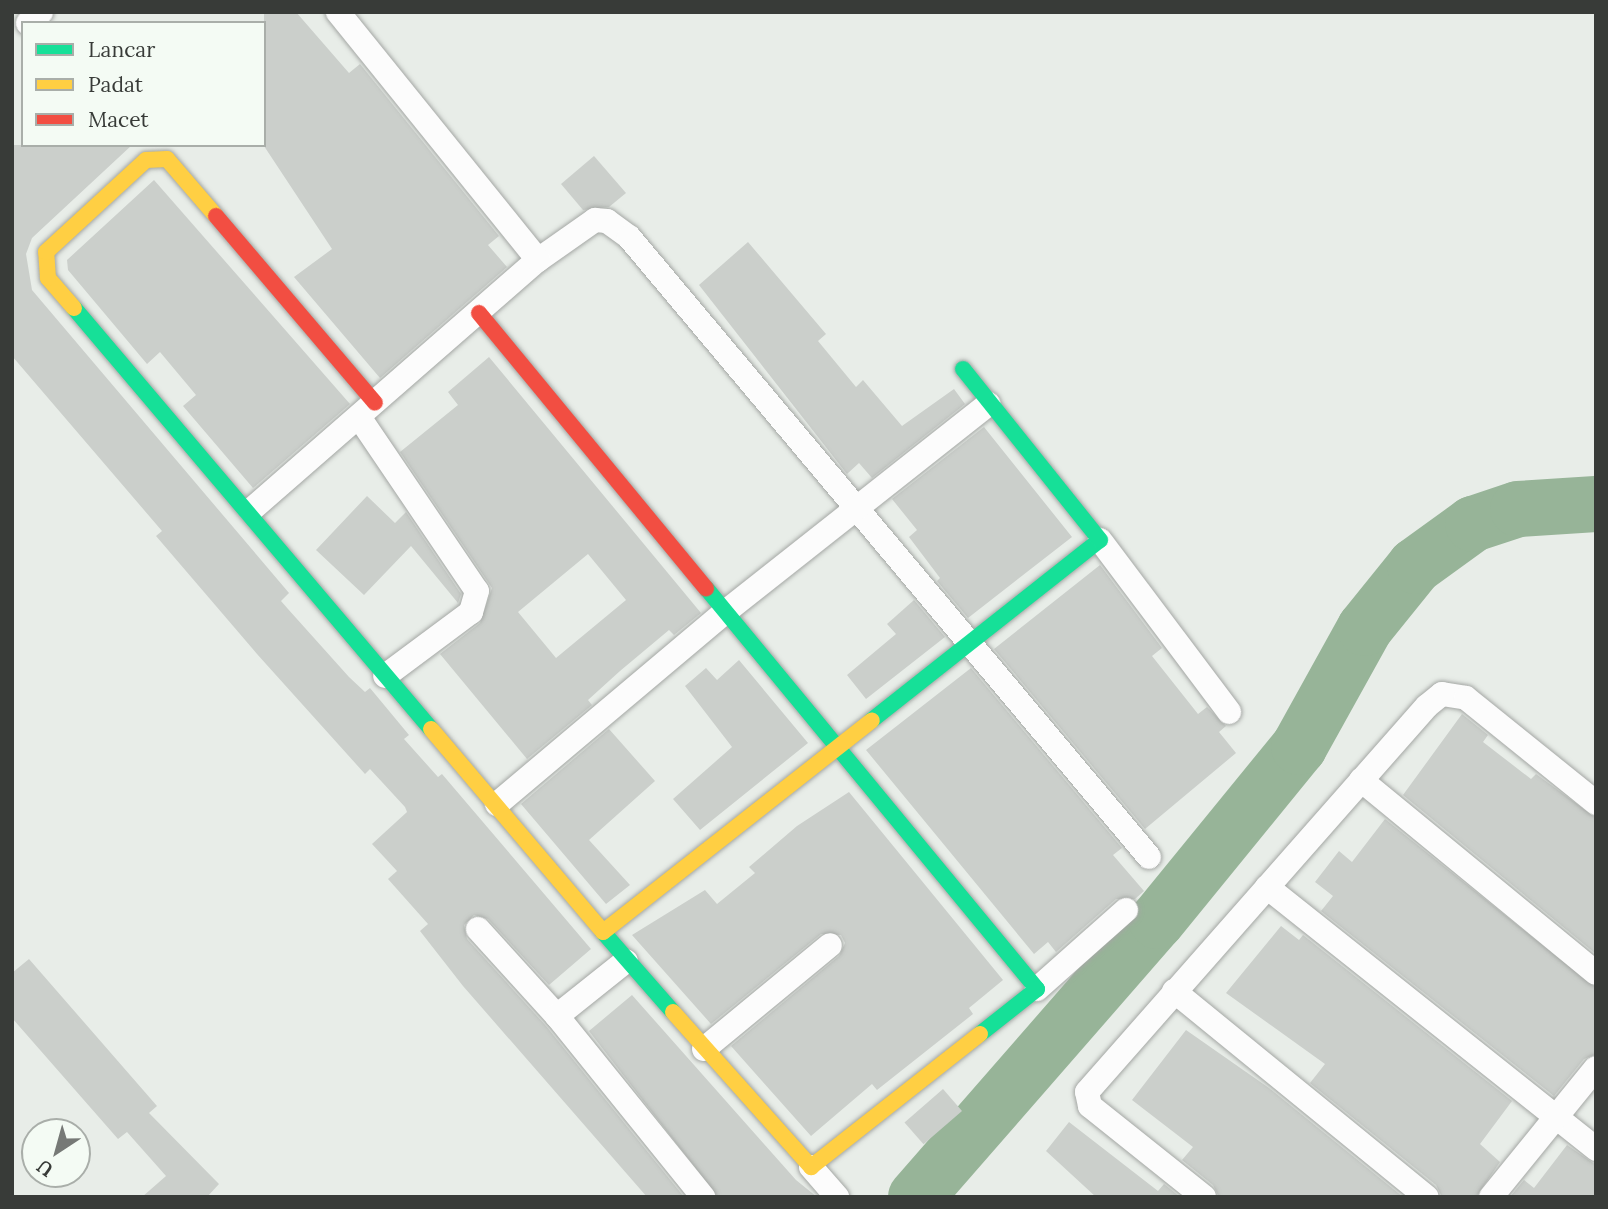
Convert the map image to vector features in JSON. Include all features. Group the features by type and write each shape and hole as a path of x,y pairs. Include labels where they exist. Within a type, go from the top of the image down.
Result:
{"street":[{"path":"338,12 538,260"},
{"path":"385,676 471,612 477,591 367,410 167,159 146,160 51,244 45,270 251,510 385,676 497,804 626,961 837,1197"},
{"path":"251,510 538,260 595,220 618,227 855,510 970,640 1149,857"},
{"path":"479,313 1037,989"},
{"path":"962,369 1100,540 1229,712"},
{"path":"497,804 724,613 989,404"},
{"path":"603,932 838,751 970,640 1100,540"},
{"path":"1203,1197 1087,1101 1090,1085 1434,699 1457,695 1596,803"},
{"path":"1361,780 1596,973"},
{"path":"1267,887 1554,1119 1596,1149"},
{"path":"810,1167 1037,989 1126,910"},
{"path":"478,929 557,1016 703,1197"},
{"path":"704,1049 830,945"},
{"path":"557,1016 626,961"},
{"path":"1174,990 1427,1197"},
{"path":"1491,1197 1596,1068"}],"building":[{"path":"264,12 296,12 349,73 360,64 499,236 488,245 507,267 380,378 294,277 332,249 265,147"},
{"path":"12,145 130,147 32,238 26,254 32,290 289,593 281,601 349,677 365,692 370,688 409,735 404,739 438,777 442,774 591,949 549,985 488,919 474,915 464,925 467,939 546,1026 684,1197 647,1197 463,986 420,931 428,924 388,879 397,871 372,844 407,812 405,807 370,769 365,774 257,654 156,536 162,531 12,356"},
{"path":"594,156 626,193 609,207 583,210 561,184"},
{"path":"154,180 350,404 253,488 183,406 196,395 160,352 147,364 68,270 67,260"},
{"path":"748,242 826,334 818,341 856,387 863,380 902,426 954,389 965,404 872,478 859,463 847,474 699,285"},
{"path":"489,357 701,613 674,635 669,630 620,671 588,700 592,705 527,759 440,654 480,623 492,588 400,452 458,405 448,392","holes":["588,554 626,600 556,658 518,612"]},
{"path":"984,427 1072,537 968,618 937,581 940,578 909,537 917,530 892,499"},
{"path":"367,496 395,523 406,512 461,594 458,603 411,546 364,595 316,550"},
{"path":"1100,565 1162,648 1152,656 1198,714 1207,707 1226,726 1219,732 1236,753 1145,829 994,649"},
{"path":"914,600 945,637 866,699 847,675 896,634 887,624"},
{"path":"739,660 808,743 700,830 673,799 732,747 685,686 706,668 717,680"},
{"path":"971,668 1122,848 1113,855 1144,891 1135,899 1116,899 1056,952 1048,942 1034,954 866,750"},
{"path":"1462,714 1488,735 1483,742 1531,779 1536,774 1596,818 1596,954 1403,795"},
{"path":"609,729 655,781 589,840 630,885 606,904 521,804"},
{"path":"849,792 1003,980 969,1008 973,1014 877,1090 872,1084 811,1136 731,1046 839,956 845,943 841,935 821,934 711,1024 632,935 705,890 717,904 755,873 749,867 797,826"},
{"path":"1385,819 1596,988 1596,1054 1584,1059 1554,1096 1321,911 1333,896 1315,882 1339,851 1352,862"},
{"path":"1281,926 1299,940 1303,935 1512,1101 1480,1144 1500,1162 1476,1197 1442,1197 1436,1185 1310,1083 1325,1064 1226,993"},
{"path":"29,959 157,1106 149,1113 219,1184 207,1197 142,1197 166,1176 127,1132 118,1139 12,1018 12,973"},
{"path":"632,995 796,1180 817,1197 718,1197 589,1031"},
{"path":"1186,1030 1269,1088 1403,1197 1219,1197 1213,1185 1182,1160 1193,1147 1132,1100"},
{"path":"943,1089 962,1111 924,1144 905,1122"},
{"path":"1069,1122 1158,1191 1164,1184 1180,1197 1096,1197 1046,1151"},
{"path":"1567,1145 1596,1165 1596,1197 1510,1197 1524,1180 1534,1188"}],"waterway":[{"path":"916,1197 1157,921 1299,747 1365,628 1415,566 1473,524 1518,509 1596,504"}],"traffic: fast":[{"path":"74,308 431,729"},
{"path":"872,720 1100,540 963,369"},
{"path":"706,588 1037,989 980,1034"},
{"path":"603,932 673,1012"}],"traffic: slow":[{"path":"74,308 48,278 46,252 146,160 167,159 216,216"},
{"path":"431,729 603,932 872,720"},
{"path":"673,1012 811,1167 980,1034"}],"traffic: jam":[{"path":"216,216 375,403"},
{"path":"479,313 706,588"}]}
